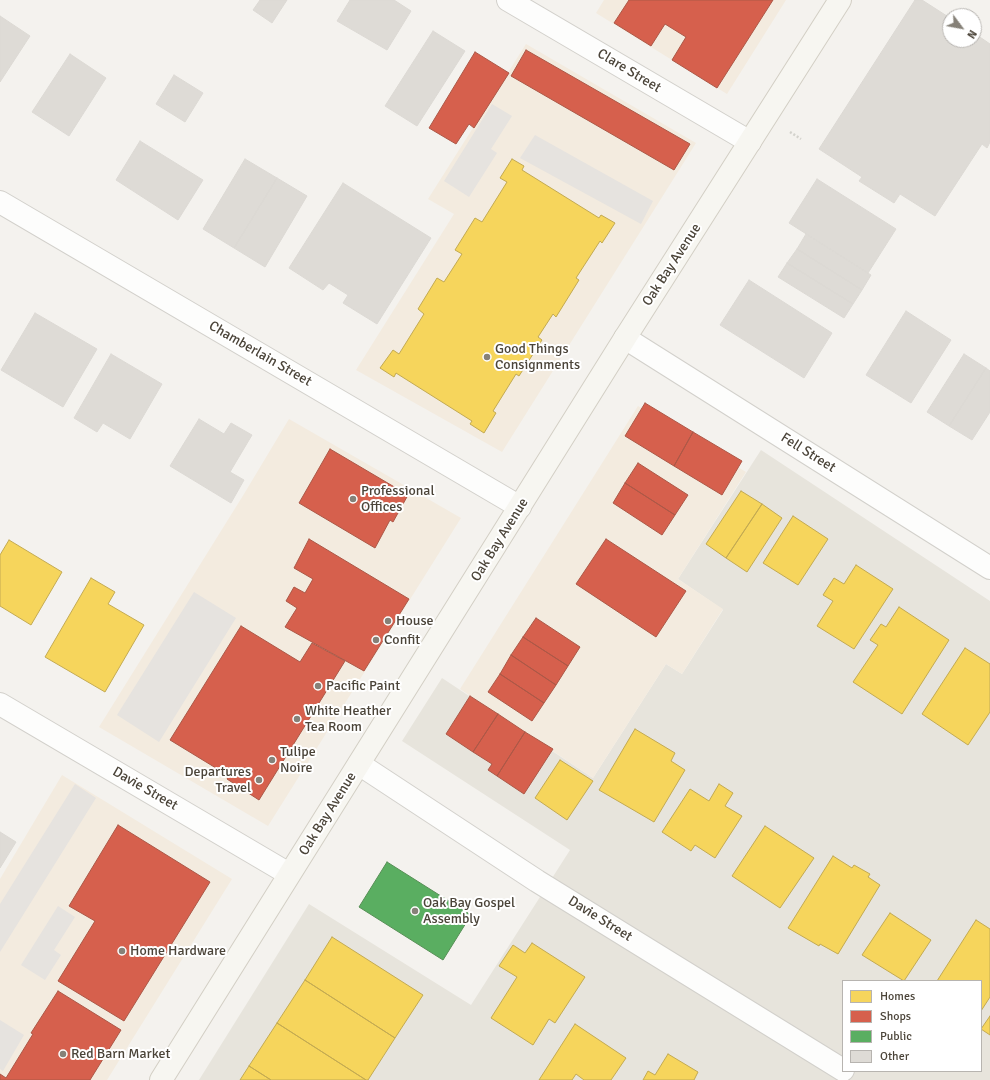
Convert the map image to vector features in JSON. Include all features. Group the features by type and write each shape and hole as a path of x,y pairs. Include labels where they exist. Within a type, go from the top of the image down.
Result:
{"main road":[{"name":"Oak Bay Avenue","path":"161,1080 625,338 840,0"}],"street":[{"name":"Clare Street","path":"508,0 750,142"},
{"name":"Chamberlain Street","path":"0,202 520,507"},
{"name":"Fell Street","path":"625,338 990,568"},
{"name":"Davie Street","path":"0,704 290,874"},
{"name":"Davie Street","path":"359,764 537,881 842,1069"},
{"name":"Davie Street","path":"847,1072 859,1080"}],"path":[{"path":"785,129 801,139"}],"shaded area":[{"path":"604,0 786,0 727,94 596,13"},
{"path":"526,44 696,143 502,452 356,370 454,214 428,199"},
{"path":"492,104 512,116 491,149 497,153 469,197 444,181"},
{"path":"535,135 653,201 641,224 520,158"},
{"path":"638,406 746,472 678,579 723,609 682,674 666,664 593,778 460,689"},
{"path":"289,419 461,518 268,826 99,727"},
{"path":"761,450 990,601 990,1080 199,1080 309,904 471,1005 570,850 402,741 442,678 593,778 666,664 682,674 723,610 678,579"},
{"path":"194,592 236,618 159,742 117,715"},
{"path":"62,775 232,879 107,1080 0,1080 0,879"},
{"path":"75,784 96,798 0,952 0,904"},
{"path":"58,906 75,917 54,950 61,955 45,980 21,965"},
{"path":"0,1020 24,1035 3,1071 0,1069"}],"building: Homes":[{"path":"512,159 524,166 522,170 599,218 601,215 615,223 602,243 600,241 576,278 579,280 556,317 553,314 538,337 542,340 519,376 516,374 493,411 496,413 484,433 470,424 472,421 396,373 394,377 380,368 393,350 399,354 424,314 418,309 437,278 444,282 462,254 455,250 475,218 482,222 507,182 500,178"},
{"path":"741,491 762,504 726,558 706,544"},
{"path":"762,504 782,518 747,572 726,558"},
{"path":"793,516 828,539 798,585 763,563"},
{"path":"9,540 62,572 31,625 0,606 0,555"},
{"path":"856,565 893,589 854,649 817,626 833,601 823,595 834,578 844,584"},
{"path":"91,578 115,592 108,604 144,625 105,692 45,657"},
{"path":"899,607 949,640 902,714 853,682 878,645 870,640 881,624 886,627"},
{"path":"965,648 990,664 990,712 968,745 922,714"},
{"path":"635,729 675,753 671,761 685,770 654,822 599,790"},
{"path":"560,760 593,781 567,820 535,798"},
{"path":"719,784 733,793 725,806 742,816 715,858 695,845 691,851 662,832 690,789 709,801"},
{"path":"765,826 814,858 780,908 732,876"},
{"path":"833,856 852,868 854,865 870,874 868,877 880,885 838,954 820,944 819,946 788,928"},
{"path":"890,913 931,940 905,980 862,955"},
{"path":"976,920 990,929 990,997 982,1009 982,980 938,980"},
{"path":"332,937 423,995 395,1038 305,980"},
{"path":"532,943 585,977 555,1023 549,1019 533,1045 491,1018 517,977 499,966 513,945 525,953"},
{"path":"305,980 395,1038 368,1080 277,1023"},
{"path":"990,1016 990,1035 982,1030"},
{"path":"277,1023 366,1080 271,1080 249,1066"},
{"path":"575,1024 626,1058 611,1080 584,1080 576,1074 572,1080 539,1080"},
{"path":"668,1054 698,1072 694,1080 643,1080 648,1071 655,1075"},
{"path":"249,1066 271,1080 240,1080"}],"building: Shops":[{"path":"629,0 773,0 717,88 672,60 686,37 665,24 651,46 614,23"},
{"path":"526,50 690,144 674,170 511,76"},
{"path":"475,52 509,73 474,128 469,124 456,144 429,128"},
{"path":"645,403 693,432 674,466 625,436"},
{"path":"693,432 742,461 722,495 674,466"},
{"name":"Professional Offices","path":"330,449 408,495 393,522 390,520 375,548 299,503"},
{"path":"638,463 688,495 675,515 625,483"},
{"path":"625,483 675,515 662,535 613,503"},
{"path":"309,539 409,599 364,671 285,627 297,608 286,601 294,587 305,593 313,579 294,568"},
{"path":"606,539 686,591 656,637 576,584"},
{"path":"536,618 580,647 568,666 523,637"},
{"path":"241,626 300,662 312,643 345,661 259,800 227,779 229,776 170,740"},
{"path":"523,637 568,666 556,685 511,655"},
{"path":"511,655 556,685 544,703 500,674"},
{"path":"500,674 544,703 532,721 488,692"},
{"path":"470,696 498,714 473,752 446,734"},
{"path":"498,714 525,732 497,776 488,770 492,764 473,752"},
{"path":"525,732 553,749 524,794 497,776"},
{"name":"Home Hardware","path":"118,825 210,882 124,1021 58,981 95,921 69,906"},
{"name":"Red Barn Market","path":"58,991 121,1030 90,1080 0,1080 0,1074 6,1078 33,1034 31,1033"}],"building: Public":[{"name":"Oak Bay Gospel Assembly","path":"387,862 471,915 443,960 359,907"}],"building: Other":[{"path":"260,0 287,0 272,23 253,10"},
{"path":"350,0 394,0 411,11 387,50 337,21"},
{"path":"915,0 922,0 942,13 942,48 982,48 982,38 990,44 990,142 987,148 982,144 935,216 900,194 894,203 859,181 862,177 819,149"},
{"path":"0,16 30,36 0,82"},
{"path":"433,31 465,51 417,126 385,106"},
{"path":"70,54 106,78 69,136 32,112"},
{"path":"174,75 203,93 185,122 156,104"},
{"path":"140,141 203,180 178,220 116,180"},
{"path":"245,159 277,178 234,248 203,229"},
{"path":"277,178 307,196 265,267 234,248"},
{"path":"817,179 896,229 868,273 789,223"},
{"path":"343,183 431,238 377,324 343,303 348,295 329,283 323,290 289,268"},
{"path":"806,234 871,275 862,290 797,249"},
{"path":"797,249 862,290 853,304 787,263"},
{"path":"787,263 853,304 844,318 778,277"},
{"path":"749,280 832,333 804,378 720,325"},
{"path":"906,311 951,340 911,403 866,375"},
{"path":"35,313 97,349 63,407 1,370"},
{"path":"111,354 162,384 130,439 103,423 97,432 74,418"},
{"path":"964,354 986,368 949,426 927,412"},
{"path":"986,368 990,371 990,412 972,440 949,426"},
{"path":"199,419 224,434 231,423 252,435 230,472 244,480 231,503 170,466"},
{"path":"0,832 16,842 0,868"}],"place":[{"name":"Good Things Consignments","path":"487,357"},
{"name":"Professional Offices","path":"353,499"},
{"name":"House","path":"388,621"},
{"name":"Confit","path":"376,640"},
{"name":"Pacific Paint","path":"318,686"},
{"name":"White Heather Tea Room","path":"297,719"},
{"name":"Tulipe Noire","path":"272,760"},
{"name":"Departures Travel","path":"259,780"},
{"name":"Oak Bay Gospel Assembly","path":"415,911"},
{"name":"Home Hardware","path":"122,951"},
{"name":"Red Barn Market","path":"63,1054"}]}
